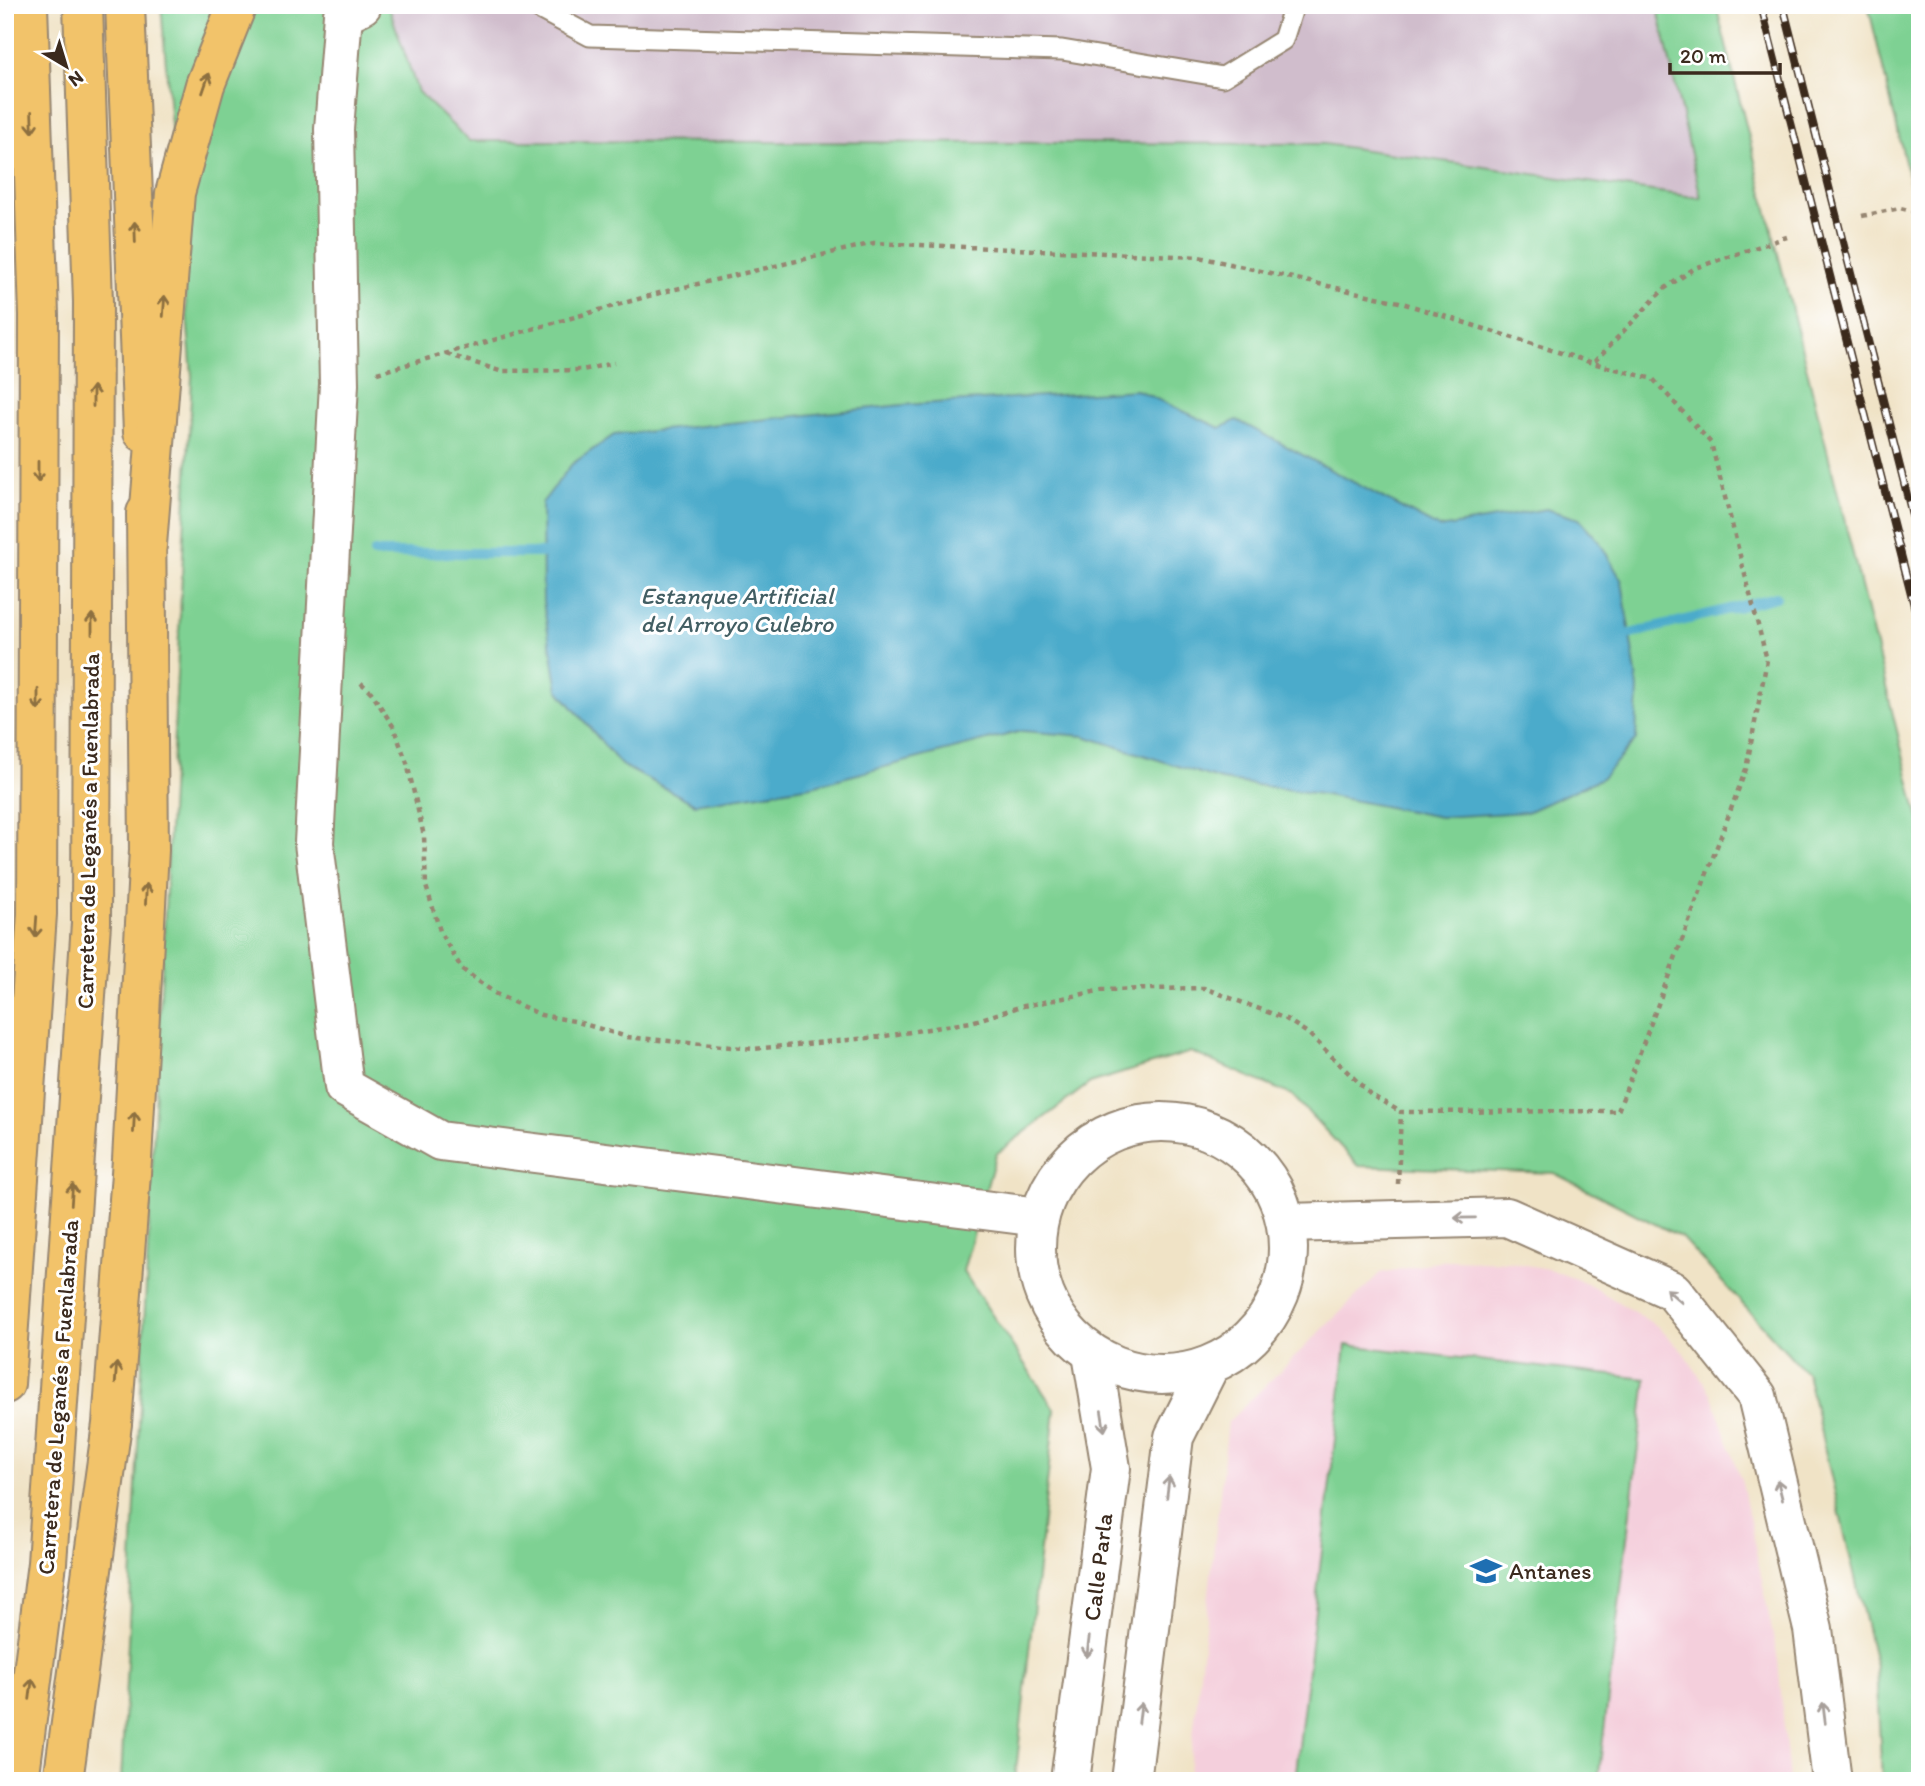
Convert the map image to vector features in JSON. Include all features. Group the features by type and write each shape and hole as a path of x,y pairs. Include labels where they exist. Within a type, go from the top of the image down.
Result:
{"highway":[{"path":"5,1384 37,914 39,315 28,5"},
{"name":"Carretera de Leganés a Fuenlabrada","path":"19,1781 47,1563 91,923 93,302 83,5"},
{"path":"84,1781 96,1683 132,1160 149,850 148,545 125,5"},
{"path":"148,545 175,192 205,85 237,5"},
{"path":"63,1781 112,1424"}],"street":[{"path":"362,5 343,15 334,128 339,384 314,843 344,1087 440,1141 1039,1217"},
{"path":"1165,1121 1207,1129 1244,1150 1272,1183 1287,1223 1288,1266 1274,1307 1247,1342 1210,1365 1170,1375 1129,1371 1092,1354 1064,1328 1044,1294 1035,1256 1039,1217 1056,1178 1085,1147 1123,1127 1165,1121"},
{"path":"1287,1223 1507,1217 1674,1291 1757,1396 1813,1629 1832,1781"},
{"name":"Calle Parla","path":"1070,1781 1111,1468 1092,1354"},
{"path":"1131,1781 1174,1437 1210,1365"}],"lane":[{"path":"532,5 590,36 1062,50 1223,77 1283,40 1294,5"}],"path":[{"path":"1862,216 1900,208 1920,213"},
{"path":"1593,363 1664,289 1695,268 1787,237"},
{"path":"323,673 352,675 371,691 393,726 418,799 424,836 426,886 440,934 462,969 496,994 541,1015 574,1021 627,1037 753,1049 879,1037 971,1022 1019,1007 1103,990 1204,988 1286,1019 1309,1034 1371,1095 1401,1112 1618,1111 1746,769 1767,660 1711,443 1653,379 1399,302 1199,257 874,243 663,292 339,384"},
{"path":"446,354 500,371 582,370 614,363"},
{"path":"1397,1220 1401,1112"}],"shaded area":[{"path":"388,5 1657,5 1701,198 1324,144 469,141 418,92"},
{"name":"Antanes","path":"1448,1260 1510,1262 1548,1269 1587,1283 1657,1326 1683,1352 1711,1393 1742,1482 1778,1660 1789,1781 1188,1781 1228,1422 1380,1273"}],"green space":[{"path":"161,5 388,5 418,92 469,141 1324,144 1701,198 1657,5 1716,5 1920,823 1920,1781 1882,1781 1876,1667 1807,1374 1681,1237 1554,1173 1359,1166 1292,1095 1191,1052 1090,1083 996,1154 963,1271 1055,1410 1015,1781 121,1781 192,376"},
{"path":"1868,5 1920,5 1920,225"},
{"path":"1346,1345 1646,1379 1598,1781 1295,1781"}],"water":[{"name":"Estanque Artificial del Arroyo Culebro","path":"1137,390 1220,428 1237,420 1439,528 1546,509 1579,519 1599,541 1622,581 1638,688 1636,740 1602,778 1527,812 1440,817 1320,794 1221,780 1084,736 1022,731 812,786 695,804 621,765 558,690 543,602 542,503 572,464 614,435 902,405"}],"waterway":[{"path":"374,553 553,553"},
{"path":"1616,635 1630,634 1776,597"}],"railway":[{"path":"1761,5 1920,629"},
{"path":"1783,5 1920,546"}],"place":[{"name":"Antanes","path":"1486,1571"}]}
